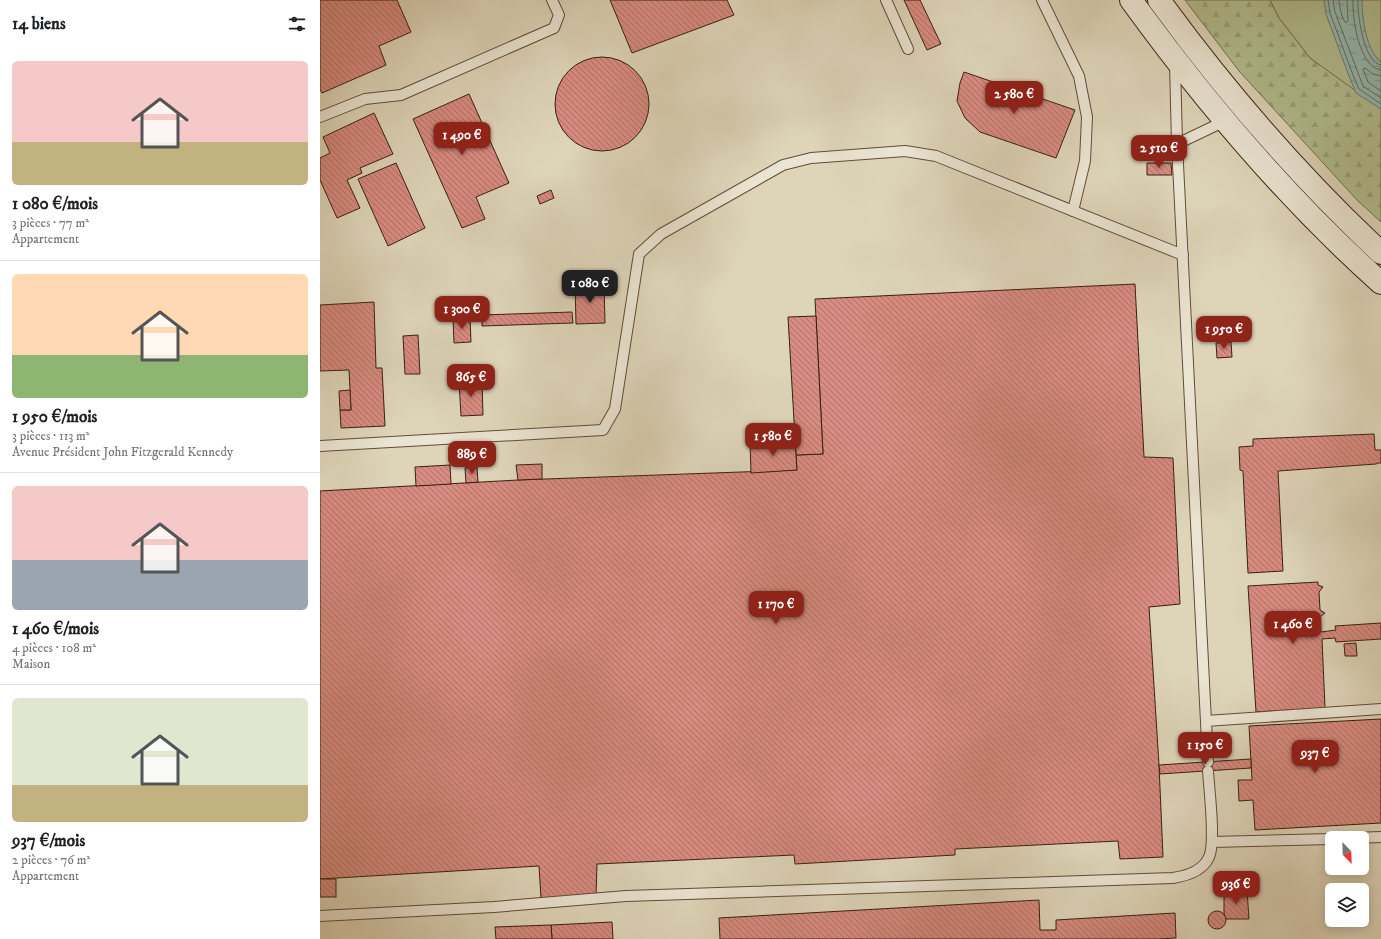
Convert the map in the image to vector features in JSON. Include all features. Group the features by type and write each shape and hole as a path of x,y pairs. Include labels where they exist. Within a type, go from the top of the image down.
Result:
{"main road":[{"path":"1131,0 1174,59 1225,121 1309,213 1381,283"},
{"path":"1159,0 1213,72 1260,126 1319,191 1381,253"}],"lane":[{"path":"320,117 365,99 400,95 554,28 559,16 552,0"},
{"path":"886,0 908,49"},
{"path":"1042,0 1079,76 1087,117 1085,161 1073,211"},
{"path":"320,916 494,907 626,896 1173,878 1191,873 1206,863 1209,857 1212,842 1174,59"},
{"path":"1177,144 1225,121"},
{"path":"320,446 603,430 615,409 639,254 661,234 783,165 811,158 905,151 936,156 1183,255"},
{"path":"1206,721 1381,709"},
{"path":"1369,837 1381,837"},
{"path":"1212,842 1325,839"}],"green space":[{"path":"1185,0 1270,0 1279,18 1310,58 1381,109 1381,222 1357,200 1239,71"},
{"path":"1270,0 1381,0 1381,74 1356,93 1310,58 1279,18"}],"water":[{"path":"1324,0 1362,0 1364,24 1368,42 1376,57 1381,62 1381,109 1356,93 1326,14"}],"building":[{"path":"320,0 397,0 411,32 379,46 386,65 322,93 320,89"},
{"path":"610,0 727,0 734,15 632,53"},
{"path":"904,0 920,0 941,44 927,50"},
{"path":"602,57 620,60 636,70 646,86 649,104 646,122 636,138 620,148 602,151 584,148 568,138 558,122 555,104 558,86 568,70 584,60"},
{"path":"964,72 1075,110 1056,158 980,132 965,118 957,101 960,83"},
{"path":"469,94 509,183 476,197 485,219 462,228 413,119"},
{"path":"374,113 393,154 360,168 362,173 347,180 360,208 337,218 320,180 320,158 330,153 323,137"},
{"path":"396,163 425,228 388,246 358,179"},
{"path":"1147,163 1171,163 1172,175 1147,175"},
{"path":"551,190 554,198 540,204 537,196"},
{"path":"604,284 605,323 576,324 575,285"},
{"path":"1135,284 1144,457 1173,458 1180,604 1149,607 1163,857 1120,859 1118,841 955,849 955,855 795,864 794,855 597,864 596,896 541,898 539,866 320,879 320,491 518,480 797,470 796,455 823,454 815,299"},
{"path":"374,302 376,368 382,368 385,426 341,428 340,410 351,410 349,370 320,371 320,305"},
{"path":"572,312 573,323 482,326 482,315"},
{"path":"816,316 823,454 796,455 788,317"},
{"path":"453,318 470,318 471,342 454,343"},
{"path":"418,335 420,374 405,374 403,336"},
{"path":"1231,342 1232,357 1217,358 1216,343"},
{"path":"482,381 483,415 461,416 459,382"},
{"path":"350,390 351,410 340,410 339,391"},
{"path":"1374,434 1375,450 1381,450 1381,463 1278,471 1283,571 1248,573 1243,471 1240,470 1239,447 1253,446 1253,439"},
{"path":"795,441 797,470 751,473 750,443"},
{"path":"542,464 542,479 518,480 516,465"},
{"path":"450,465 451,484 416,486 415,467"},
{"path":"477,467 478,482 466,483 465,468"},
{"path":"1318,582 1318,585 1323,587 1319,592 1320,610 1325,613 1320,617 1321,632 1336,630 1335,626 1381,623 1381,639 1336,642 1335,638 1322,639 1325,708 1256,712 1248,586"},
{"path":"1356,643 1357,656 1345,656 1344,644"},
{"path":"1381,719 1381,823 1255,830 1253,800 1239,801 1238,780 1252,780 1249,726"},
{"path":"1251,759 1251,768 1160,774 1159,765"},
{"path":"320,879 336,879 336,897 320,897"},
{"path":"1224,890 1247,890 1249,919 1226,919 1224,914"},
{"path":"1039,900 1040,930 1056,930 1056,920 1175,913 1176,938 720,939 719,918"},
{"path":"1217,911 1223,914 1226,920 1223,926 1217,929 1211,926 1208,920 1211,914"},
{"path":"612,922 613,939 552,939 551,925"},
{"path":"551,925 552,939 496,939 495,927"}]}
